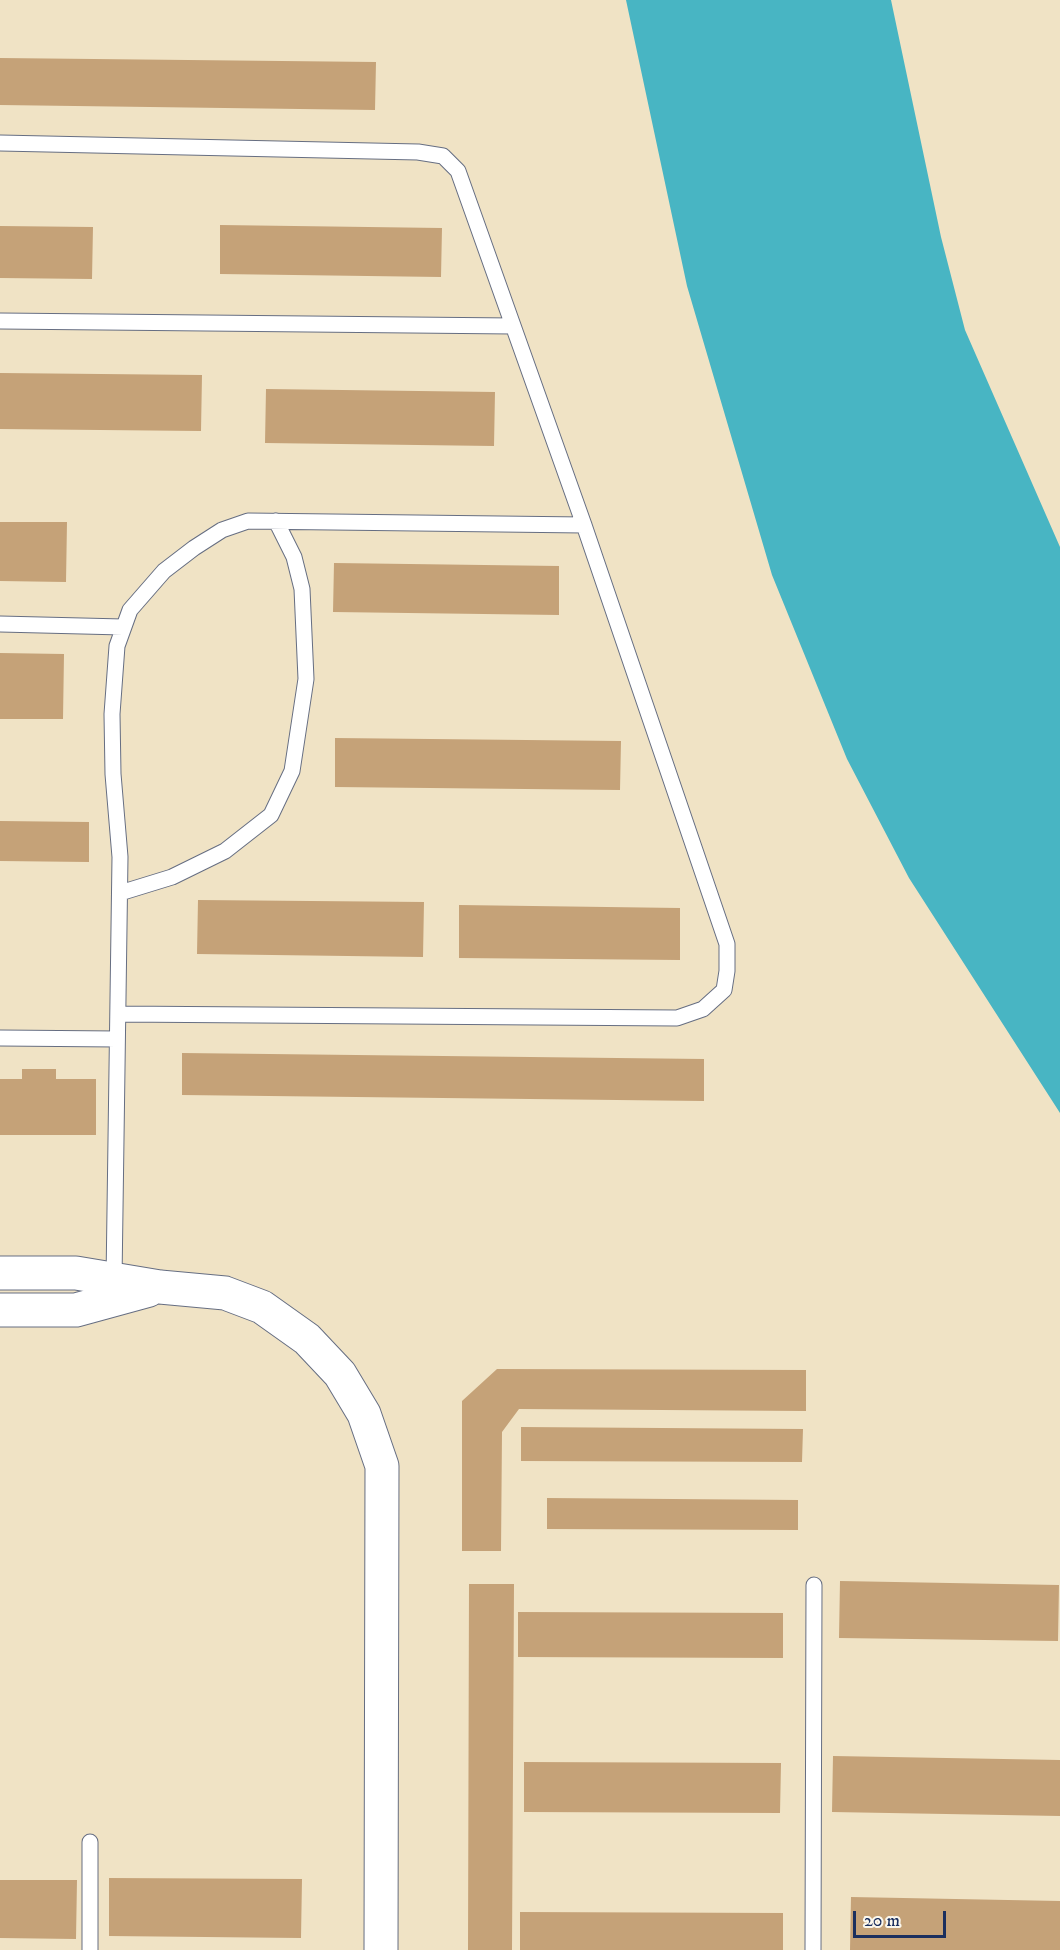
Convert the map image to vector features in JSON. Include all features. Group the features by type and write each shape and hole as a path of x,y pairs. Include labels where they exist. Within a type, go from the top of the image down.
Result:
{"street":[{"path":"0,1273 76,1273 160,1287 225,1293 262,1307 307,1339 340,1374 364,1414 382,1466 381,1950"},
{"path":"0,1310 76,1310 160,1287"}],"lane":[{"path":"0,143 418,152 444,156 458,171 584,525 727,944 727,971 723,990 703,1009 677,1018 118,1014"},
{"path":"0,321 513,326"},
{"path":"114,1280 120,856 113,774 112,714 117,646 130,610 164,572 194,548 222,530 248,521 584,525"},
{"path":"120,893 172,877 225,851 271,815 292,771 306,679 302,589 294,556 276,521"},
{"path":"0,624 123,627"},
{"path":"0,1038 117,1039"},
{"path":"813,1950 814,1585"},
{"path":"90,1842 90,1950"}],"water":[{"path":"626,0 891,0 941,237 965,330 1060,547 1060,1113 909,878 847,759 772,575 687,286"}],"building":[{"path":"0,58 376,62 375,110 0,105"},
{"path":"220,225 442,228 441,277 220,274"},
{"path":"0,226 93,227 92,279 0,278"},
{"path":"0,373 202,375 201,431 0,429"},
{"path":"266,389 495,392 494,446 265,443"},
{"path":"0,522 67,522 66,582 0,581"},
{"path":"334,563 559,566 559,615 333,612"},
{"path":"0,653 64,654 63,719 0,719"},
{"path":"335,738 621,741 620,790 335,787"},
{"path":"0,821 89,822 89,862 0,861"},
{"path":"198,900 424,902 423,957 197,954"},
{"path":"459,905 680,908 680,960 459,958"},
{"path":"182,1053 704,1059 704,1101 182,1095"},
{"path":"22,1069 56,1069 56,1079 96,1079 96,1135 0,1135 0,1079 22,1079"},
{"path":"497,1369 806,1370 806,1411 519,1409 502,1432 501,1551 462,1551 462,1401"},
{"path":"521,1427 803,1429 802,1462 521,1461"},
{"path":"547,1498 798,1500 798,1530 547,1529"},
{"path":"840,1581 1059,1585 1058,1641 839,1638"},
{"path":"469,1584 514,1584 512,1950 468,1950"},
{"path":"518,1612 783,1613 783,1658 518,1657"},
{"path":"833,1756 1060,1760 1060,1816 832,1812"},
{"path":"524,1762 781,1763 780,1813 524,1812"},
{"path":"109,1878 302,1879 301,1938 109,1936"},
{"path":"0,1880 77,1880 76,1939 0,1938"},
{"path":"851,1897 1060,1901 1060,1950 850,1950"},
{"path":"520,1912 783,1913 783,1950 520,1950"}]}
